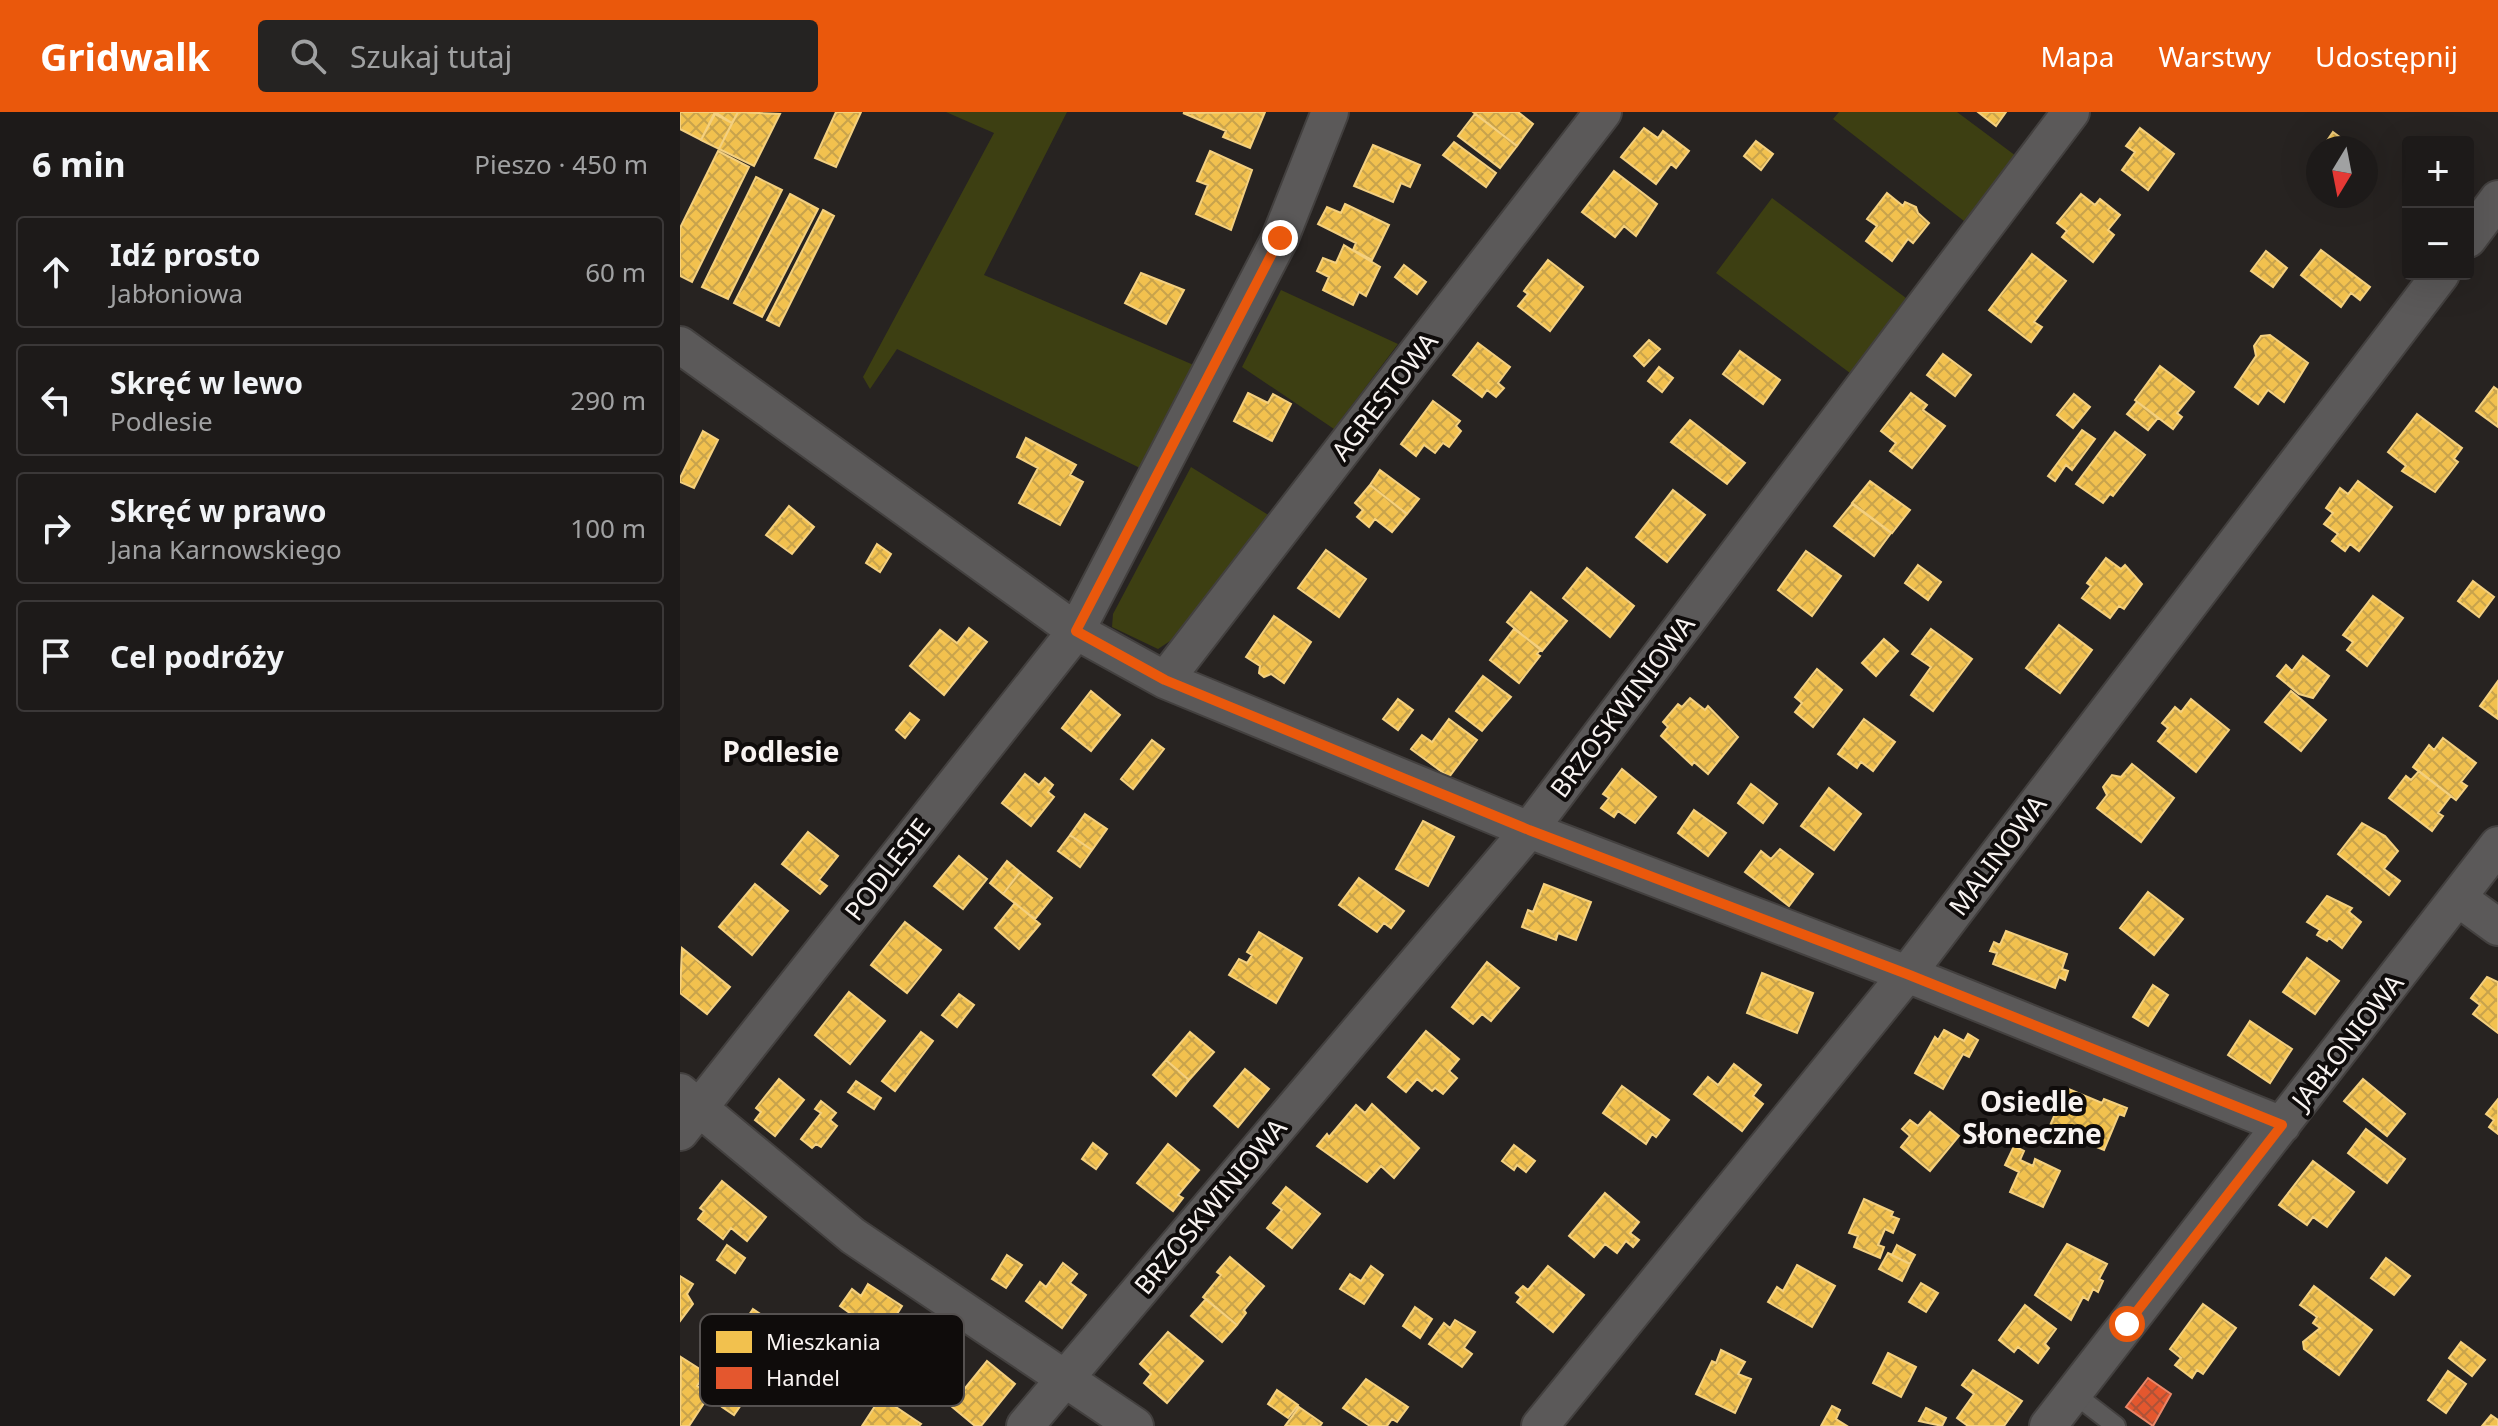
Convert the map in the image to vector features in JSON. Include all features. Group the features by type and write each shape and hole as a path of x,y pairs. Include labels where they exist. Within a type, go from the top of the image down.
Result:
{"street":[{"name":"PODLESIE","path":"686,1110 1076,631 1280,238 1330,112"},
{"name":"AGRESTOWA","path":"1165,680 1603,112"},
{"name":"BRZOSKWINIOWA","path":"1025,1426 1529,830 2071,112"},
{"path":"2474,231 2498,199"},
{"name":"MALINOWA","path":"1540,1426 1907,974 2436,280"},
{"path":"680,345 1076,631 1165,680 1529,830 1907,974 2282,1125"},
{"name":"JABŁONIOWA","path":"2048,1426 2498,845"},
{"path":"2458,898 2498,927"},
{"path":"686,1110 853,1236 1135,1426"}],"lane":[{"path":"2073,1393 2116,1426"}],"shaded area":[{"path":"946,112 1067,112 984,275 1196,366 1142,469 897,349 870,389 863,377 994,133"},
{"path":"1839,112 1957,112 2016,156 1964,221 1833,119"},
{"path":"1772,198 1906,298 1850,373 1716,273"},
{"path":"1281,290 1398,344 1334,429 1242,367"},
{"path":"1191,467 1270,516 1173,639 1158,649 1112,627 1113,614"}],"building: Mieszkania":[{"path":"680,112 715,112 701,140 680,129"},
{"path":"715,112 738,112 732,123"},
{"path":"738,112 780,114 754,166 719,149"},
{"path":"836,112 861,112 836,167 815,158"},
{"path":"1265,112 1250,148 1223,137 1226,131 1183,113"},
{"path":"1473,112 1518,112 1533,124 1517,146"},
{"path":"1978,112 2006,112 1996,126"},
{"path":"715,114 732,123 719,149 701,140"},
{"path":"1475,114 1517,146 1500,168 1458,136"},
{"path":"1644,128 1658,138 1663,131 1689,151 1676,168 1671,164 1656,184 1621,157"},
{"path":"2140,128 2174,154 2148,190 2122,170 2135,152 2126,146"},
{"path":"1756,141 1773,154 1761,170 1744,156"},
{"path":"1454,142 1496,173 1486,187 1443,155"},
{"path":"1373,145 1420,165 1410,187 1401,183 1393,202 1354,186"},
{"path":"718,151 749,167 692,282 680,276 680,228"},
{"path":"1210,151 1252,170 1231,230 1196,214 1208,185 1197,181"},
{"path":"1614,171 1657,204 1636,236 1624,226 1615,237 1582,212"},
{"path":"756,177 782,190 728,299 702,287"},
{"path":"1887,193 1903,206 1905,202 1916,207 1929,223 1913,243 1908,239 1892,261 1866,241 1877,226 1867,219"},
{"path":"790,194 818,209 762,317 734,303"},
{"path":"2081,194 2095,205 2100,199 2120,215 2108,230 2114,235 2093,262 2062,237 2067,231 2057,223"},
{"path":"1345,204 1389,225 1372,260 1353,250 1356,243 1318,224 1327,207 1341,213"},
{"path":"823,210 834,216 779,326 767,320"},
{"path":"1344,245 1380,267 1366,296 1359,292 1353,305 1323,290 1329,277 1317,271 1323,258 1336,263"},
{"path":"2321,250 2370,287 2360,300 2351,293 2341,307 2301,275"},
{"path":"2266,251 2287,268 2273,287 2251,271"},
{"path":"2032,254 2066,281 2034,322 2042,327 2031,342 1989,310"},
{"path":"1548,260 1583,287 1550,331 1518,306 1528,294 1524,291"},
{"path":"1404,265 1426,282 1417,294 1395,277"},
{"path":"1141,273 1184,290 1166,324 1125,303"},
{"path":"2270,335 2308,363 2284,402 2268,390 2258,404 2235,387 2256,356 2254,346 2261,336"},
{"path":"1649,340 1660,349 1644,366 1634,356"},
{"path":"1478,343 1510,367 1498,383 1504,388 1496,397 1487,390 1482,397 1453,375"},
{"path":"1740,351 1780,380 1763,404 1723,374"},
{"path":"1943,354 1971,375 1955,396 1927,375"},
{"path":"2160,366 2194,392 2177,413 2182,417 2173,429 2135,400"},
{"path":"1659,367 1673,378 1662,392 1648,381"},
{"path":"2494,387 2498,390 2498,427 2476,411"},
{"path":"1248,393 1268,403 1273,394 1291,404 1272,441 1234,421"},
{"path":"1911,393 1927,405 1923,410 1945,426 1912,468 1890,451 1896,443 1881,431"},
{"path":"2074,394 2090,407 2073,428 2057,415"},
{"path":"1433,401 1460,421 1456,426 1461,431 1449,447 1443,443 1435,453 1424,445 1416,456 1401,444"},
{"path":"2137,402 2158,418 2148,430 2127,414"},
{"path":"2417,414 2462,448 2454,459 2458,462 2435,492 2402,471 2406,466 2388,452"},
{"path":"1690,420 1745,463 1727,484 1671,442"},
{"path":"2082,430 2095,439 2072,470 2066,465 2055,481 2048,476"},
{"path":"703,431 718,440 694,488 680,482 680,478"},
{"path":"2115,432 2145,455 2113,496 2110,494 2103,503 2076,484"},
{"path":"1026,438 1076,465 1070,475 1083,482 1060,525 1019,503 1038,468 1017,457"},
{"path":"1380,470 1419,499 1407,514 1370,485"},
{"path":"1870,481 1910,510 1892,533 1852,503"},
{"path":"2358,481 2392,507 2359,551 2350,544 2345,551 2332,541 2338,534 2324,524 2333,513 2326,508 2340,488 2348,494"},
{"path":"1370,485 1407,514 1392,532 1375,519 1369,527 1357,517 1363,510 1355,503"},
{"path":"1673,490 1705,515 1667,562 1636,537"},
{"path":"1852,504 1891,533 1874,556 1834,526"},
{"path":"789,506 814,527 792,554 766,535"},
{"path":"877,544 891,554 880,572 866,563"},
{"path":"1326,550 1366,579 1339,617 1298,588"},
{"path":"1806,551 1841,576 1812,616 1778,590"},
{"path":"2106,558 2121,569 2125,565 2142,584 2124,609 2119,606 2110,618 2082,598 2091,586 2087,583"},
{"path":"1918,565 1941,582 1928,600 1905,583"},
{"path":"1587,568 1634,606 1610,637 1563,598"},
{"path":"2473,581 2494,597 2479,617 2458,601"},
{"path":"1531,592 1567,621 1542,651 1507,622"},
{"path":"2373,596 2403,618 2367,666 2347,650 2353,642 2343,635"},
{"path":"1274,616 1311,642 1284,683 1271,674 1264,677 1259,673 1260,666 1246,657"},
{"path":"2059,625 2092,650 2060,693 2026,668"},
{"path":"969,628 987,642 944,695 910,666 940,630 957,643"},
{"path":"1514,629 1541,649 1537,654 1540,656 1519,683 1490,660"},
{"path":"1931,629 1972,659 1933,711 1911,695 1931,667 1912,654"},
{"path":"1884,639 1898,651 1876,676 1862,663"},
{"path":"2303,656 2329,676 2313,698 2299,694 2277,676 2286,665 2292,671"},
{"path":"1817,669 1842,690 1813,727 1795,712 1802,703 1795,697"},
{"path":"1483,676 1511,697 1482,731 1456,711"},
{"path":"2498,681 2498,719 2480,706"},
{"path":"1091,691 1120,715 1091,751 1062,728"},
{"path":"2291,691 2326,720 2301,751 2265,722"},
{"path":"1690,698 1705,710 1708,706 1738,737 1708,774 1694,762 1692,765 1661,736 1668,727 1663,722 1678,704 1682,707"},
{"path":"1398,699 1413,710 1398,730 1383,719"},
{"path":"2191,699 2229,730 2196,772 2158,741 2168,728 2162,723 2175,707 2181,712"},
{"path":"910,713 919,720 905,738 896,730"},
{"path":"1449,719 1477,740 1449,777 1411,749 1422,735 1432,742"},
{"path":"1864,719 1895,742 1873,771 1861,762 1857,768 1838,754"},
{"path":"2443,738 2476,763 2461,782 2467,786 2456,800 2413,767 2429,745 2434,750"},
{"path":"1152,740 1164,749 1133,789 1121,779"},
{"path":"2132,764 2174,798 2141,842 2097,808 2107,795 2103,787 2112,775 2121,777"},
{"path":"1622,769 1656,797 1635,823 1618,811 1614,817 1601,808 1609,798 1603,794"},
{"path":"2419,771 2451,796 2438,813 2443,816 2432,831 2389,798 2406,776 2411,780"},
{"path":"1025,774 1039,785 1045,778 1053,785 1048,792 1054,797 1031,826 1002,803"},
{"path":"1751,784 1777,804 1763,823 1738,803"},
{"path":"1829,788 1861,814 1834,850 1801,826"},
{"path":"1694,810 1726,833 1708,856 1678,833"},
{"path":"1085,814 1107,829 1092,850 1070,835"},
{"path":"1423,821 1454,837 1428,886 1396,869"},
{"path":"2362,823 2385,836 2398,851 2384,869 2400,881 2389,895 2338,854"},
{"path":"808,832 838,856 819,880 827,886 820,894 782,864"},
{"path":"1070,835 1092,850 1080,867 1058,851"},
{"path":"1780,849 1813,874 1789,906 1745,872 1761,851 1771,859"},
{"path":"959,856 987,879 963,909 934,886"},
{"path":"1007,861 1020,872 1003,894 990,883"},
{"path":"1020,872 1052,898 1035,919 1003,894"},
{"path":"1359,878 1404,911 1391,928 1384,923 1377,932 1339,905"},
{"path":"755,884 788,911 752,955 719,927"},
{"path":"1544,884 1591,902 1576,940 1558,933 1556,940 1522,927 1528,910 1533,912"},
{"path":"2148,892 2183,919 2154,955 2120,928"},
{"path":"2327,896 2352,908 2349,912 2361,922 2342,948 2329,938 2327,941 2317,935 2320,930 2307,922"},
{"path":"1015,903 1040,924 1019,949 995,928"},
{"path":"905,922 941,950 907,993 871,965"},
{"path":"2006,931 2067,954 2062,969 2068,971 2065,980 2059,977 2055,988 1993,964 1997,953 1990,951 1994,942 2000,945"},
{"path":"1259,932 1302,958 1276,1003 1229,975 1239,959 1247,963 1252,955 1247,952"},
{"path":"682,948 730,987 707,1014 680,993"},
{"path":"2307,958 2339,981 2315,1014 2283,992"},
{"path":"1487,962 1519,988 1491,1021 1482,1014 1473,1024 1452,1007"},
{"path":"1762,973 1813,993 1797,1033 1747,1013"},
{"path":"2487,977 2498,982 2498,1033 2473,1014 2480,1005 2471,998"},
{"path":"2153,985 2168,995 2148,1026 2133,1017"},
{"path":"849,992 885,1021 850,1064 815,1035"},
{"path":"959,994 974,1005 957,1027 942,1015"},
{"path":"2250,1021 2292,1049 2270,1083 2228,1055"},
{"path":"1944,1030 1964,1041 1968,1034 1978,1040 1969,1057 1963,1054 1943,1089 1915,1073 1935,1037 1938,1040"},
{"path":"1426,1031 1459,1059 1449,1071 1457,1078 1443,1094 1435,1088 1432,1091 1417,1079 1406,1092 1388,1077"},
{"path":"921,1032 933,1041 895,1091 882,1081"},
{"path":"1190,1032 1214,1052 1189,1080 1166,1060"},
{"path":"1166,1060 1189,1080 1176,1096 1153,1075"},
{"path":"1734,1064 1761,1085 1753,1096 1763,1104 1742,1131 1694,1094 1708,1077 1718,1085"},
{"path":"1245,1069 1269,1089 1238,1127 1214,1106"},
{"path":"779,1079 804,1100 775,1136 755,1120 761,1112 756,1108"},
{"path":"2363,1079 2405,1114 2387,1136 2344,1101"},
{"path":"856,1081 881,1098 874,1109 848,1092"},
{"path":"1622,1086 1669,1120 1656,1137 1652,1134 1646,1144 1603,1113"},
{"path":"2066,1088 2102,1103 2104,1099 2127,1108 2124,1116 2119,1114 2104,1150 2049,1128"},
{"path":"2498,1099 2498,1134 2489,1127 2494,1120 2486,1114"},
{"path":"821,1101 836,1113 830,1120 837,1126 821,1147 816,1144 812,1148 801,1139 821,1113 815,1109"},
{"path":"1372,1104 1419,1148 1394,1178 1381,1166 1367,1182 1317,1146 1327,1134 1329,1137 1356,1105 1365,1113"},
{"path":"1930,1112 1959,1136 1930,1171 1901,1147 1910,1136 1902,1129 1910,1120 1918,1126"},
{"path":"2366,1129 2405,1159 2387,1183 2348,1153"},
{"path":"1093,1143 1107,1154 1096,1169 1082,1159"},
{"path":"1168,1144 1199,1170 1178,1195 1183,1198 1173,1211 1137,1183"},
{"path":"1514,1145 1535,1161 1526,1172 1517,1165 1514,1170 1502,1161"},
{"path":"2014,1146 2024,1151 2020,1160 2033,1166 2035,1159 2060,1171 2043,1207 2010,1192 2019,1172 2005,1165"},
{"path":"2313,1161 2354,1192 2327,1227 2313,1217 2307,1225 2279,1205"},
{"path":"722,1181 766,1217 747,1241 731,1228 723,1239 698,1219 704,1211 700,1208"},
{"path":"1286,1187 1320,1214 1292,1248 1267,1228 1282,1210 1273,1203"},
{"path":"1605,1193 1639,1222 1630,1233 1639,1240 1633,1247 1626,1241 1617,1253 1605,1244 1594,1257 1569,1236"},
{"path":"1864,1199 1893,1212 1891,1216 1899,1219 1893,1233 1885,1229 1878,1245 1884,1247 1880,1258 1854,1247 1858,1236 1849,1233"},
{"path":"2067,1244 2107,1264 2099,1279 2103,1281 2098,1292 2093,1289 2088,1300 2083,1297 2071,1320 2035,1295"},
{"path":"727,1245 745,1258 735,1273 717,1260"},
{"path":"1897,1245 1915,1255 1910,1264 1892,1255"},
{"path":"1888,1253 1910,1264 1902,1281 1879,1269"},
{"path":"1007,1255 1022,1265 1006,1288 992,1279"},
{"path":"1230,1257 1264,1286 1244,1310 1246,1313 1237,1325 1203,1297 1221,1275 1217,1272"},
{"path":"2386,1258 2410,1276 2394,1295 2371,1278"},
{"path":"1063,1263 1077,1274 1070,1283 1086,1295 1062,1328 1026,1301 1040,1282 1046,1287"},
{"path":"1797,1265 1835,1286 1812,1327 1768,1302 1777,1287 1783,1291"},
{"path":"1371,1266 1383,1275 1364,1304 1340,1289 1350,1274 1361,1281"},
{"path":"1548,1266 1584,1295 1553,1332 1517,1302 1521,1297 1516,1293 1523,1286 1528,1290"},
{"path":"680,1276 693,1284 687,1294 693,1304 680,1321"},
{"path":"1921,1283 1938,1293 1926,1312 1909,1302"},
{"path":"868,1284 902,1306 897,1314 851,1314 840,1306 852,1289 861,1296"},
{"path":"2314,1286 2372,1330 2339,1375 2304,1349 2303,1342 2320,1328 2313,1323 2317,1317 2300,1305"},
{"path":"1206,1299 1237,1325 1222,1342 1191,1316"},
{"path":"2203,1304 2236,1328 2203,1374 2197,1370 2192,1378 2175,1365 2181,1358 2170,1349"},
{"path":"2025,1305 2056,1329 2045,1344 2049,1348 2038,1363 2018,1347 2014,1352 1999,1340"},
{"path":"1415,1307 1432,1319 1420,1338 1403,1326"},
{"path":"1455,1320 1475,1332 1464,1348 1472,1354 1462,1367 1429,1344 1444,1323 1450,1328"},
{"path":"1168,1332 1203,1361 1167,1403 1144,1383 1151,1374 1140,1364"},
{"path":"2461,1342 2485,1360 2472,1376 2449,1358"},
{"path":"1721,1350 1745,1362 1738,1374 1751,1379 1735,1413 1696,1394"},
{"path":"1888,1353 1916,1367 1901,1397 1873,1383"},
{"path":"681,1357 700,1369 697,1386 700,1388 702,1406 689,1426 680,1426"},
{"path":"987,1361 1015,1384 981,1426 975,1426 951,1406 964,1406 964,1390"},
{"path":"1973,1370 2022,1401 2004,1426 1968,1426 1957,1418 1974,1394 1962,1385"},
{"path":"2448,1371 2466,1384 2446,1413 2428,1400"},
{"path":"1366,1379 1408,1407 1397,1422 1392,1419 1387,1426 1370,1426 1343,1408"},
{"path":"1277,1390 1298,1405 1288,1418 1268,1404"},
{"path":"723,1406 740,1406 734,1415"},
{"path":"875,1406 894,1406 921,1424 919,1426 862,1426"},
{"path":"1832,1406 1840,1410 1836,1419 1847,1426 1821,1426"},
{"path":"1299,1407 1322,1423 1320,1426 1285,1426"},
{"path":"1926,1408 1946,1418 1942,1426 1919,1421"},
{"path":"2491,1415 2498,1420 2498,1426 2482,1426"}],"building: Handel":[{"path":"2148,1378 2171,1394 2153,1426 2126,1407"}],"district":[{"name":"Podlesie","path":"781,751"},
{"name":"Osiedle Słoneczne","path":"2032,1117"}],"route":[{"path":"1280,238 1076,631 1165,680 1529,830 1907,974 2282,1125 2127,1324"}]}
